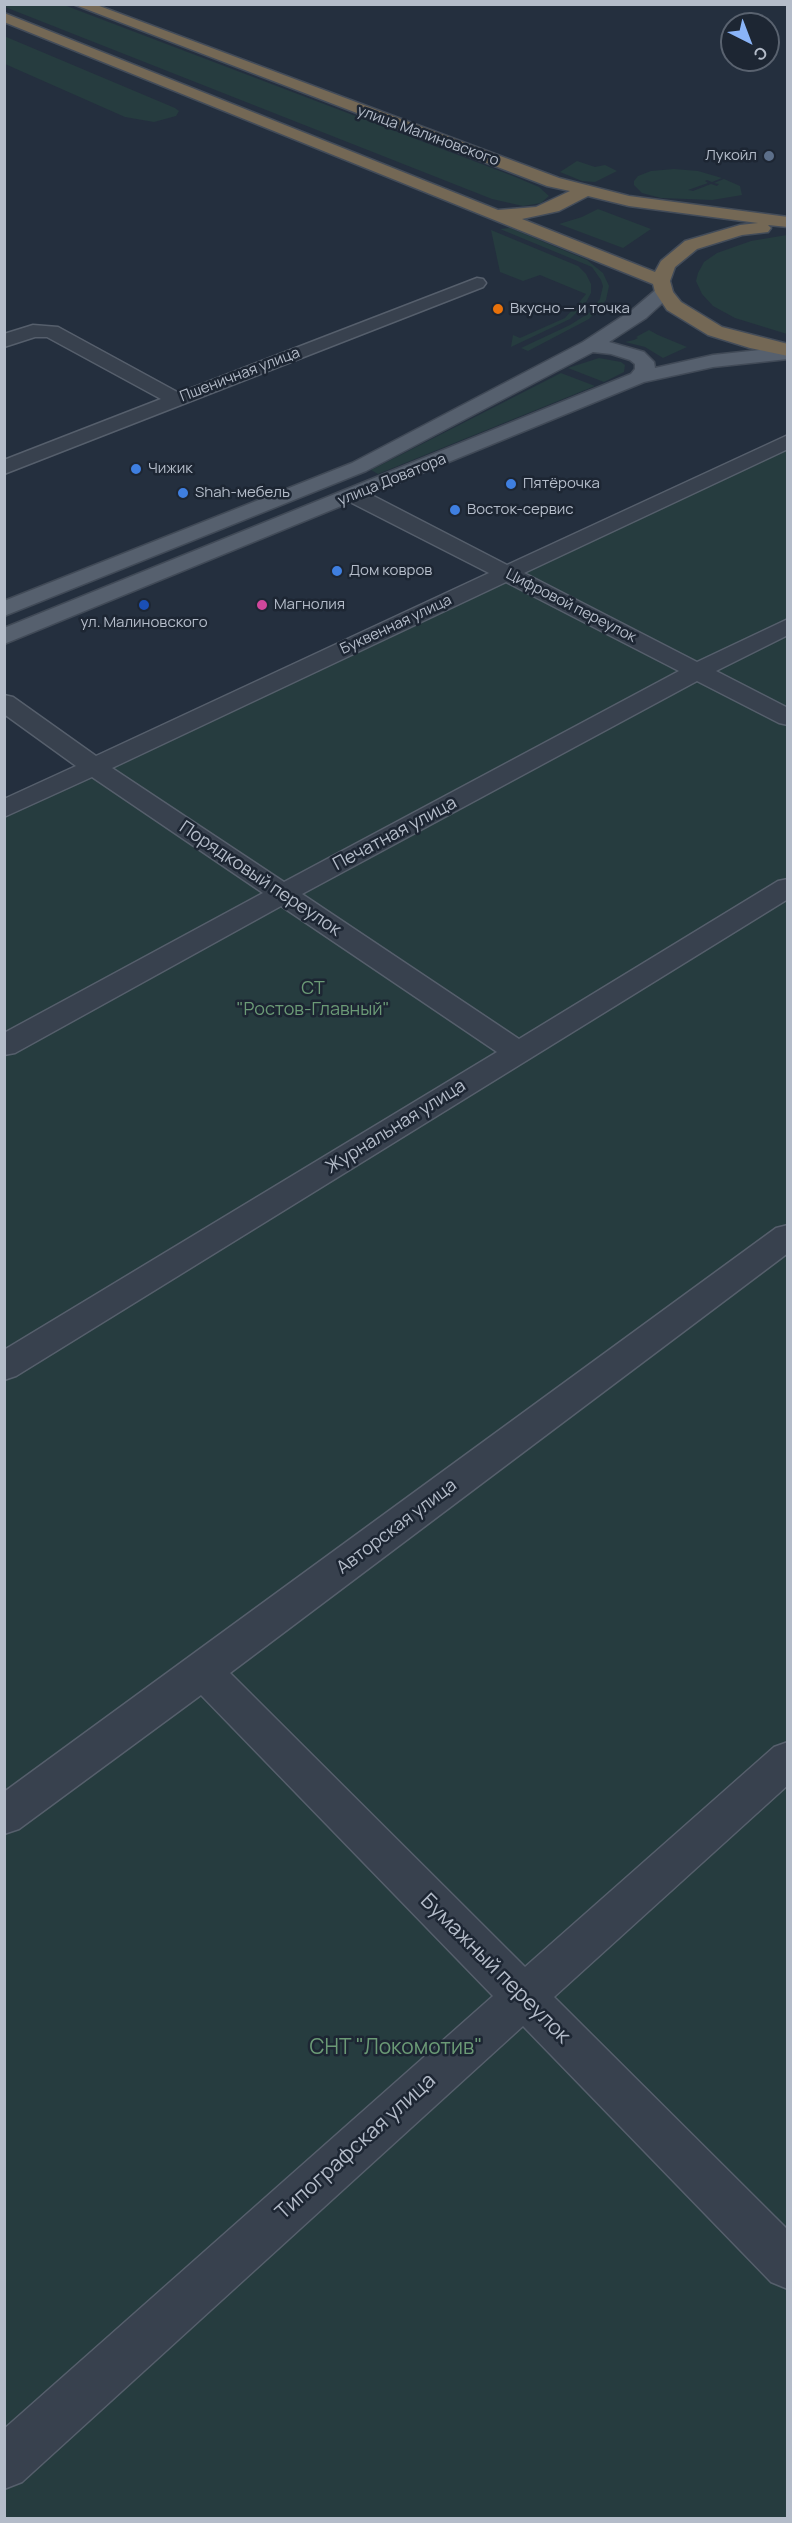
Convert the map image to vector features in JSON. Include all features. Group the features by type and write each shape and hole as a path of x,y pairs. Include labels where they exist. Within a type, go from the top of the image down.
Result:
{"highway":[{"name":"улица Малиновского","path":"80,4 553,182 664,207 788,224"},
{"path":"4,18 494,214 663,286 675,306 715,331 788,352"},
{"path":"494,214 526,214 540,211 553,207 584,190"},
{"path":"663,286 667,265 691,245 740,230 788,224"}],"main road":[{"name":"улица Доватора","path":"4,609 327,481 590,346 639,314 663,286"},
{"path":"590,346 614,348 637,356 644,362 645,369 638,378"},
{"name":"улица Доватора","path":"4,637 638,378 713,361 788,352"}],"street":[{"name":"Пшеничная улица","path":"4,468 477,283"},
{"path":"4,341 43,329 51,331 177,400"},
{"name":"Буквенная улица","path":"4,809 788,441"},
{"name":"Цифровой переулок","path":"354,495 788,718"},
{"name":"Печатная улица","path":"4,1046 698,671 788,626"},
{"name":"Порядковый переулок","path":"4,702 94,767 518,1052"},
{"name":"Журнальная улица","path":"4,1367 788,887"},
{"name":"Авторская улица","path":"4,1816 784,1244"},
{"name":"Бумажный переулок","path":"203,1671 788,2265"},
{"name":"Типографская улица","path":"4,2464 788,1759"}],"green space":[{"path":"4,5 64,5 513,176 539,187 549,196 541,203 523,206 492,199"},
{"path":"4,36 179,111 176,116 154,122 125,117 5,64"},
{"path":"577,161 595,167 605,165 617,171 595,182 582,181 560,172"},
{"path":"674,169 698,171 722,178 712,182 707,180 705,181 708,183 688,190 693,191 711,184 717,186 719,184 714,183 724,179 740,186 742,195 712,200 661,198 642,193 634,185 638,176 651,171"},
{"path":"598,209 651,229 623,248 559,224"},
{"path":"510,228 587,260 603,273 609,286 606,300 589,319 528,351 521,348 570,325 589,313 600,299 603,286 592,267 500,229"},
{"path":"491,230 578,266 586,274 591,284 591,293 584,306 577,305 586,294 540,275 523,281 500,272"},
{"path":"787,235 787,334 735,318 713,306 702,294 696,281 704,262 717,253 751,241"},
{"path":"574,308 580,309 570,319 511,347 513,335 520,338 565,318"},
{"path":"649,330 687,347 663,358 645,347 625,342 638,338 636,337"},
{"path":"599,358 621,362 625,365 624,372 604,382 568,368"},
{"path":"561,373 595,386 378,474 371,470"},
{"name":"СНТ \"Локомотив\"","path":"787,436 787,2518 5,2518 4,804"}],"place":[{"name":"Лукойл","path":"769,156"},
{"name":"Вкусно — и точка","path":"498,309"},
{"name":"Чижик","path":"136,469"},
{"name":"Пятёрочка","path":"511,484"},
{"name":"Shah-мебель","path":"183,493"},
{"name":"Восток-сервис","path":"455,510"},
{"name":"Дом ковров","path":"337,571"},
{"name":"ул. Малиновского","path":"144,605"},
{"name":"Магнолия","path":"262,605"}],"park label":[{"name":"СТ \"Ростов-Главный\"","path":"313,999"}]}
